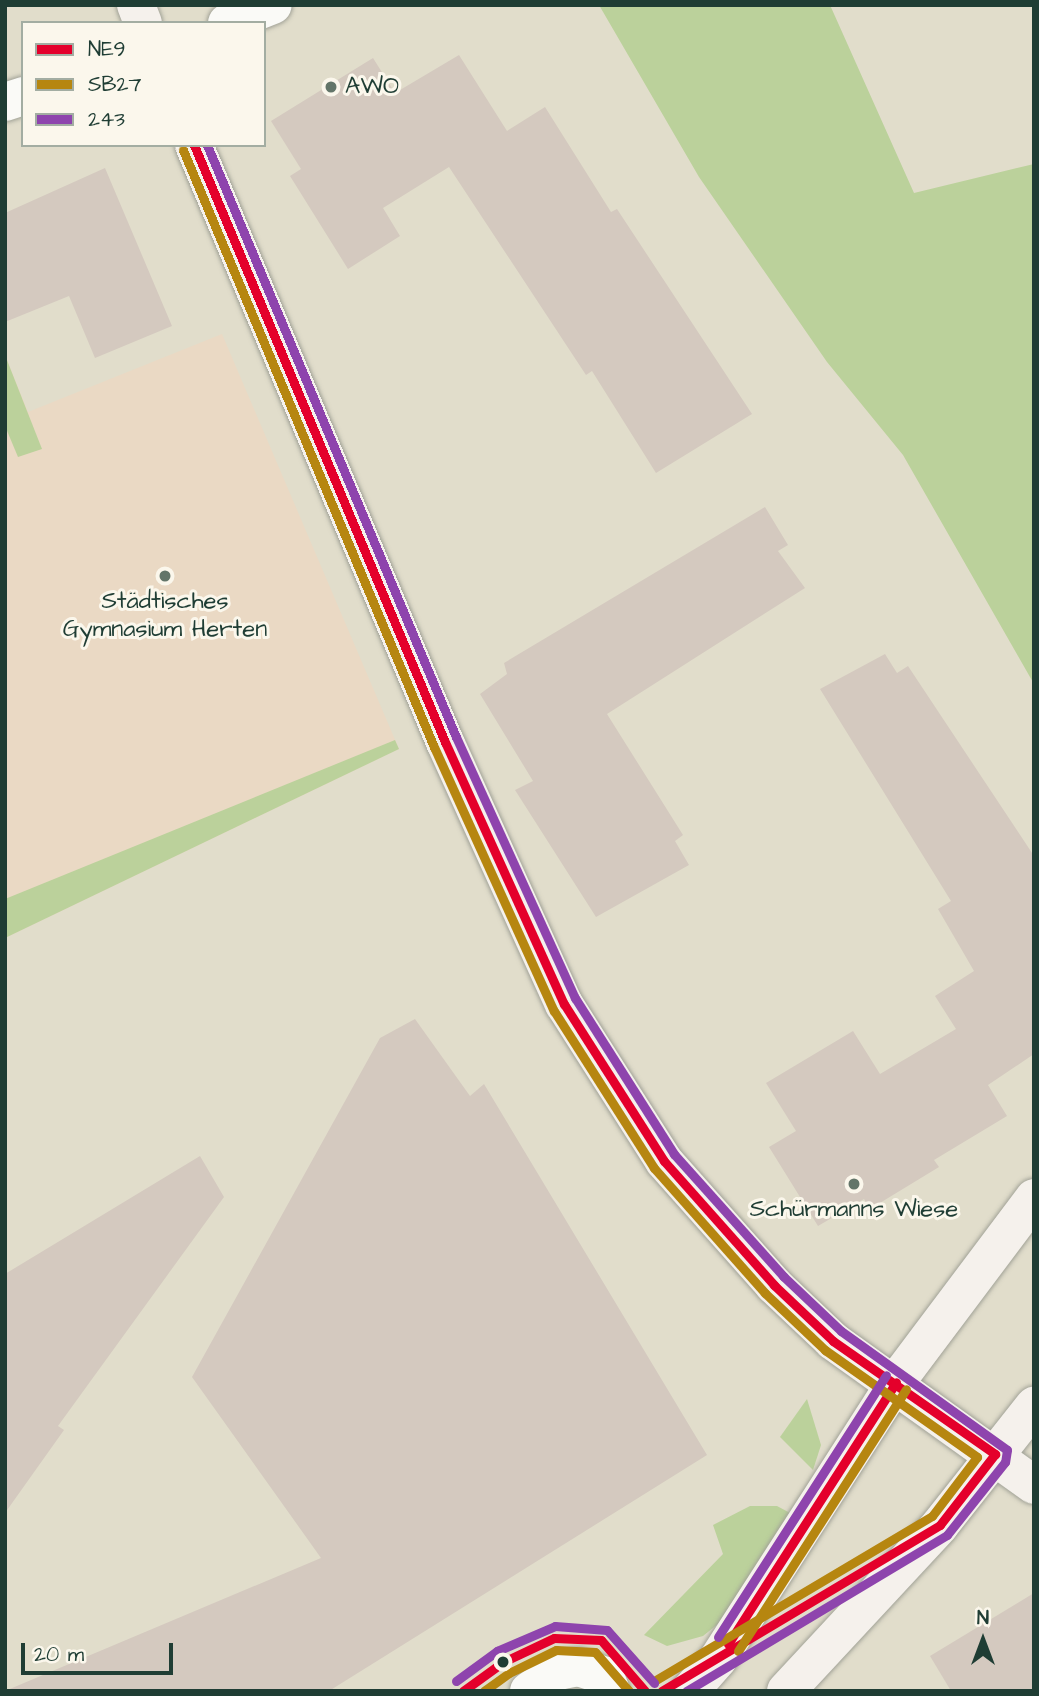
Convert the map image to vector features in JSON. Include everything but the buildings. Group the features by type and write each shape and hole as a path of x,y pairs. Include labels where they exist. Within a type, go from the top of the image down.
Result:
{"main road":[{"path":"195,147 445,742 564,1004 664,1161 774,1285 834,1341 896,1382 1034,1485"},
{"path":"690,1691 718,1659 896,1382 1034,1198"},
{"path":"786,1691 940,1524 1034,1406"}],"street":[{"path":"232,21 273,5"},
{"path":"529,1691 558,1671 578,1667 605,1676 611,1691"}],"shaded area":[{"name":"Städtisches Gymnasium Herten","path":"222,334 399,749 5,938 5,355 28,412"}],"green space":[{"path":"599,5 830,5 914,193 1034,164 1034,684 903,455 827,362 699,177"},
{"path":"5,355 42,449 18,457 5,426"},
{"path":"395,740 399,749 5,938 5,899"},
{"path":"807,1399 821,1445 813,1470 780,1437"},
{"path":"750,1506 777,1506 792,1514 724,1619 703,1636 667,1646 644,1635 723,1554 713,1525"}],"transit line":[{"name":"NE9","path":"195,147 445,742 564,1004 664,1161 774,1285 833,1341 995,1454 940,1525 662,1691"},
{"name":"243","path":"208,147 456,737 575,998 674,1154 783,1276 841,1331 1007,1450 1005,1462 947,1535 686,1691"},
{"name":"SB27","path":"183,150 434,747 554,1011 654,1168 765,1293 825,1350 977,1457 932,1516 656,1680"},
{"name":"243","path":"718,1637 886,1375"},
{"name":"NE9","path":"728,1644 896,1382"},
{"name":"SB27","path":"738,1651 906,1389"},
{"name":"243","path":"456,1681 497,1651 555,1626 607,1630 654,1683"},
{"name":"NE9","path":"463,1691 503,1662 554,1638 601,1640 645,1691"},
{"name":"SB27","path":"484,1691 509,1673 556,1650 595,1652 629,1691"}],"place":[{"name":"AWO","path":"331,87"},
{"name":"Städtisches Gymnasium Herten","path":"165,576"},
{"name":"Schürmanns Wiese","path":"854,1184"}]}
